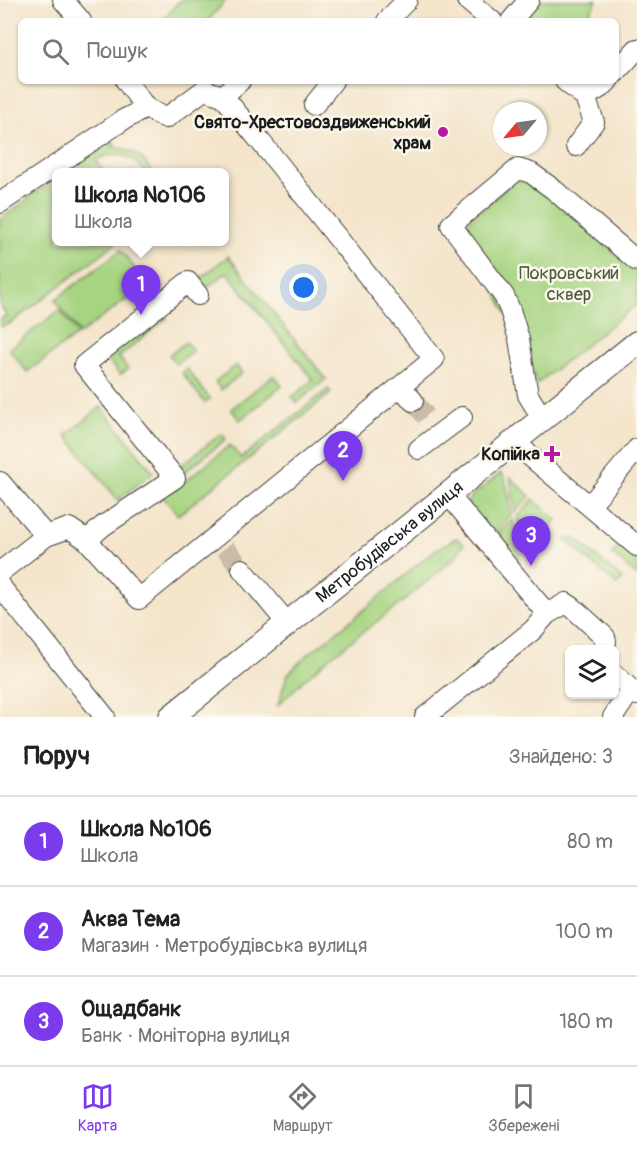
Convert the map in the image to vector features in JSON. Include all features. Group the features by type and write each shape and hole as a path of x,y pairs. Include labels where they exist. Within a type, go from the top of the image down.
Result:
{"main road":[{"name":"Метробудівська вулиця","path":"171,717 637,344"}],"street":[{"path":"63,0 78,18"},
{"path":"390,18 407,0"},
{"path":"467,0 488,18"},
{"path":"514,18 530,0"},
{"path":"619,69 637,49"},
{"path":"0,572 46,536 69,528 87,540 139,599 221,542 407,394 434,359 223,96 204,90 166,118 146,108 128,84"},
{"path":"223,96 237,84"},
{"path":"314,105 331,84"},
{"path":"569,84 585,97 594,122 576,146"},
{"path":"585,97 606,84"},
{"path":"0,203 123,120 146,108"},
{"path":"542,418 528,395 519,339 504,296 451,225 488,185 518,169 531,172 553,189 637,261"},
{"path":"87,540 103,526 175,478 84,365 188,282 198,296"},
{"path":"419,449 436,428 462,417"},
{"path":"515,441 637,546"},
{"path":"590,505 637,449"},
{"path":"0,482 46,536"},
{"path":"448,494 547,614"},
{"path":"242,569 287,623"},
{"path":"0,586 105,717"},
{"path":"424,717 532,630 547,614 566,603 605,637 605,645"},
{"path":"613,717 634,692 619,678"}],"green space":[{"path":"180,0 226,0 211,18 165,18"},
{"path":"539,0 597,0 587,18 523,18"},
{"path":"109,137 115,145 112,147 136,154 149,168 142,168 129,158 109,155 96,161 101,168 68,168"},
{"name":"Покровський сквер","path":"523,174 637,272 637,304 537,384 529,359 464,227"},
{"path":"52,181 52,246 112,246 11,323 0,327 0,319 7,316 0,306 0,220"},
{"path":"121,250 147,284 80,334 55,300"},
{"path":"228,256 326,379 297,403 292,397 313,380 227,272 204,290 197,281"},
{"path":"160,309 167,318 119,357 128,369 120,375 109,362 109,349"},
{"path":"60,310 78,334 27,372 9,349"},
{"path":"186,342 193,351 176,364 169,355"},
{"path":"236,365 242,373 221,390 215,382"},
{"path":"187,369 210,399 205,403 182,373"},
{"path":"274,375 282,386 240,420 231,409"},
{"path":"328,389 331,393 178,515 159,492 174,490 230,445 241,458"},
{"path":"101,407 153,472 118,500 66,435"},
{"path":"221,434 226,439 183,473 179,467"},
{"path":"501,473 505,479 512,513 493,536 468,502 472,496"},
{"path":"510,477 530,496 515,512"},
{"path":"533,499 557,520 525,555 517,518"},
{"path":"513,519 520,559 519,565 495,538"},
{"path":"456,538 464,544 455,558 329,658 278,705 287,675 305,657 435,550"},
{"path":"575,538 622,579 617,585 565,540"},
{"path":"622,543 637,557 637,576 612,554"}],"tunnel":[{"path":"413,401 431,422"},
{"path":"225,548 242,569"}],"place":[{"name":"Свято-Хрестовоздвиженський храм","path":"443,132"},
{"name":"Школа №106","path":"141,315"},
{"name":"Копійка","path":"552,454"},
{"name":"Аква Тема","path":"343,481"},
{"name":"Ощадбанк","path":"531,566"}]}
